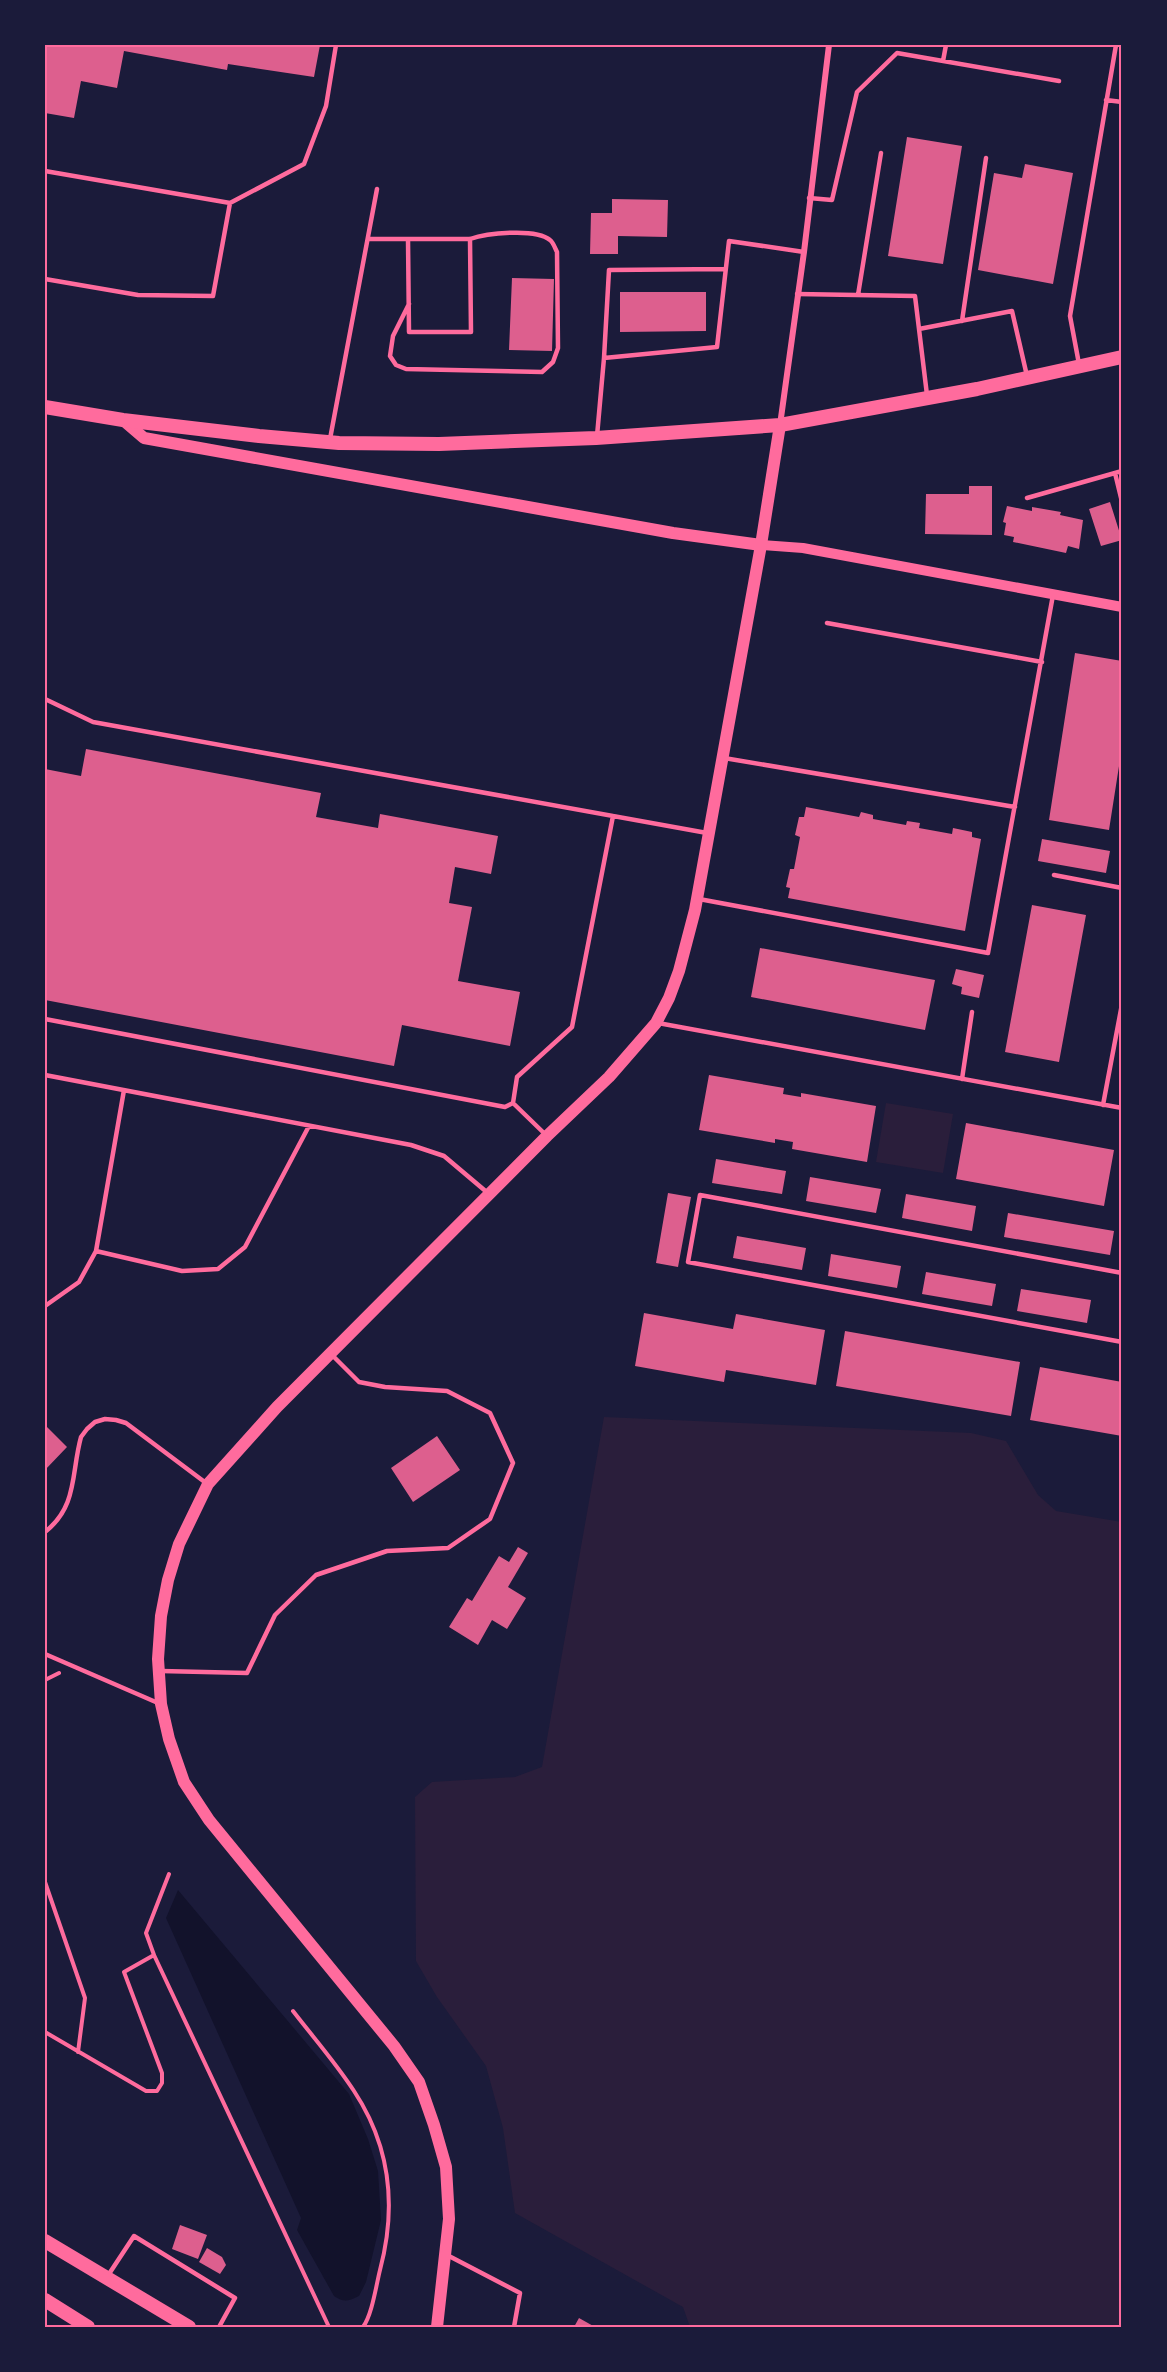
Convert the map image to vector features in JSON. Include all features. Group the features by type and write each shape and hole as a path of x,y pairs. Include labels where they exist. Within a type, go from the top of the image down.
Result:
{"main road":[{"path":"45,407 123,420 330,442 439,444 597,438 780,425 1028,378 1122,357"},
{"path":"123,420 144,438 673,533 761,544"},
{"path":"437,2327 449,2219 446,2168 419,2082 394,2046 209,1820 184,1782 168,1739 161,1704 158,1671 161,1616 168,1580 179,1544 208,1484 277,1407 547,1136 609,1077 656,1023 669,998 679,971 697,898 761,544 780,425"},
{"path":"45,2241 189,2327"},
{"path":"45,2300 88,2327"}],"street":[{"path":"780,425 829,45"},
{"path":"761,544 803,548 1122,607"}],"lane":[{"path":"45,171 230,203 304,164 326,106 336,45"},
{"path":"943,61 946,45"},
{"path":"1080,366 1070,315 1116,45"},
{"path":"809,198 832,200 857,92 897,54 1059,81"},
{"path":"1106,100 1122,102"},
{"path":"858,295 881,153"},
{"path":"962,321 986,158"},
{"path":"330,442 377,189"},
{"path":"45,279 138,296 213,296 230,203"},
{"path":"368,239 470,239 485,234 542,235 550,240 557,252 558,348 553,362 542,372 406,369 396,365 390,356 393,336 408,304"},
{"path":"408,239 409,332 471,332 470,239"},
{"path":"604,358 717,346 729,241 804,252"},
{"path":"597,438 609,270 725,269"},
{"path":"797,294 915,296 927,398"},
{"path":"919,329 1012,311 1028,378"},
{"path":"1027,498 1122,471"},
{"path":"1115,473 1122,502"},
{"path":"697,898 988,953 1053,595"},
{"path":"827,623 1042,662"},
{"path":"45,699 93,722 707,833"},
{"path":"721,757 1015,807"},
{"path":"513,1103 518,1077 572,1027 613,816"},
{"path":"1054,875 1122,888"},
{"path":"1104,1105 1122,1004"},
{"path":"962,1079 972,1012"},
{"path":"45,1019 505,1107 513,1103"},
{"path":"656,1023 1122,1108"},
{"path":"45,1075 411,1145 444,1156 489,1194"},
{"path":"45,1306 79,1282 96,1251 124,1090"},
{"path":"513,1103 547,1136"},
{"path":"96,1251 182,1271 219,1269 245,1247 309,1126"},
{"path":"1122,1273 700,1195 688,1262 1122,1342"},
{"path":"158,1671 247,1673 275,1615 316,1575 387,1551 448,1548 490,1519 513,1463 490,1413 447,1391 385,1387 359,1382 330,1354"},
{"path":"45,1532 58,1522 67,1506 81,1437 95,1422 105,1419 126,1423 208,1484"},
{"path":"45,1654 161,1704"},
{"path":"107,2277 134,2236 236,2298 219,2327"},
{"path":"446,2254 520,2293 514,2327"}],"path":[{"path":"169,1874 146,1934 329,2327"},
{"path":"45,1881 85,1998 78,2052"},
{"path":"45,2032 146,2091 157,2091 162,2083 162,2073 124,1972 154,1955"},
{"path":"293,2011 354,2091 376,2131 389,2179 388,2242 363,2327"}],"shaded area":[{"path":"886,1103 953,1114 943,1173 876,1162"},
{"path":"604,1417 971,1433 1006,1441 1038,1495 1056,1511 1122,1522 1122,2327 690,2327 683,2307 515,2213 503,2128 486,2066 437,1997 416,1961 415,1797 432,1782 515,1777 542,1767"},
{"path":"178,1890 349,2094 368,2139 378,2171 381,2220 366,2282 359,2296 344,2300 334,2296 297,2230 301,2218 166,1918"}],"building":[{"path":"45,45 320,45 314,77 228,64 227,70 124,51 117,88 81,81 74,118 45,113"},
{"path":"907,137 962,146 943,264 888,256"},
{"path":"1025,164 1073,173 1053,284 978,270 994,173 1022,178"},
{"path":"612,199 668,200 667,237 618,236 618,254 590,254 591,213 612,213"},
{"path":"512,278 554,279 552,351 509,350"},
{"path":"620,292 706,292 706,331 620,332"},
{"path":"969,486 992,486 992,535 925,534 926,494 969,494"},
{"path":"1110,502 1122,540 1101,546 1089,509"},
{"path":"1007,506 1032,511 1032,507 1061,512 1060,515 1083,520 1079,549 1068,546 1066,553 1013,542 1014,537 1004,535 1006,523 1003,522"},
{"path":"1075,653 1122,661 1122,747 1109,830 1049,820"},
{"path":"86,749 321,793 316,817 378,828 380,814 498,836 491,874 455,867 449,903 472,907 458,981 520,992 510,1046 402,1025 394,1066 45,1000 45,769 81,776"},
{"path":"806,807 859,817 861,812 873,815 873,819 906,825 907,821 920,823 919,828 952,834 953,828 972,832 972,837 981,839 965,931 788,898 790,888 786,887 790,869 794,869 800,837 795,835 799,817 804,817"},
{"path":"1042,839 1110,851 1106,873 1038,861"},
{"path":"1032,905 1086,915 1059,1062 1005,1052"},
{"path":"760,948 935,980 925,1030 751,997"},
{"path":"956,969 984,975 979,998 961,994 962,987 952,984"},
{"path":"709,1075 784,1088 783,1094 801,1097 801,1093 876,1106 867,1162 792,1149 793,1142 775,1139 775,1143 699,1130"},
{"path":"966,1123 1114,1150 1104,1206 956,1179"},
{"path":"716,1159 786,1171 782,1194 712,1183"},
{"path":"810,1177 881,1189 876,1213 806,1201"},
{"path":"668,1193 691,1197 678,1267 656,1263"},
{"path":"906,1194 976,1206 972,1231 902,1218"},
{"path":"1008,1213 1114,1231 1110,1255 1004,1237"},
{"path":"737,1236 806,1248 802,1270 733,1258"},
{"path":"831,1254 901,1266 897,1288 828,1276"},
{"path":"926,1272 996,1284 992,1306 922,1294"},
{"path":"1021,1289 1091,1300 1087,1323 1017,1311"},
{"path":"644,1313 733,1329 736,1314 825,1330 816,1385 726,1370 724,1382 635,1366"},
{"path":"845,1331 1020,1362 1011,1416 836,1386"},
{"path":"1040,1367 1122,1382 1122,1436 1030,1420"},
{"path":"45,1425 67,1447 45,1470"},
{"path":"437,1436 460,1470 413,1502 391,1468"},
{"path":"518,1547 528,1553 508,1587 526,1598 507,1629 492,1620 478,1645 449,1627 467,1598 472,1601 499,1556 509,1562"},
{"path":"180,2225 207,2235 198,2259 172,2249"},
{"path":"207,2248 222,2257 226,2265 220,2274 199,2262"},
{"path":"579,2318 595,2327 574,2327"}]}
